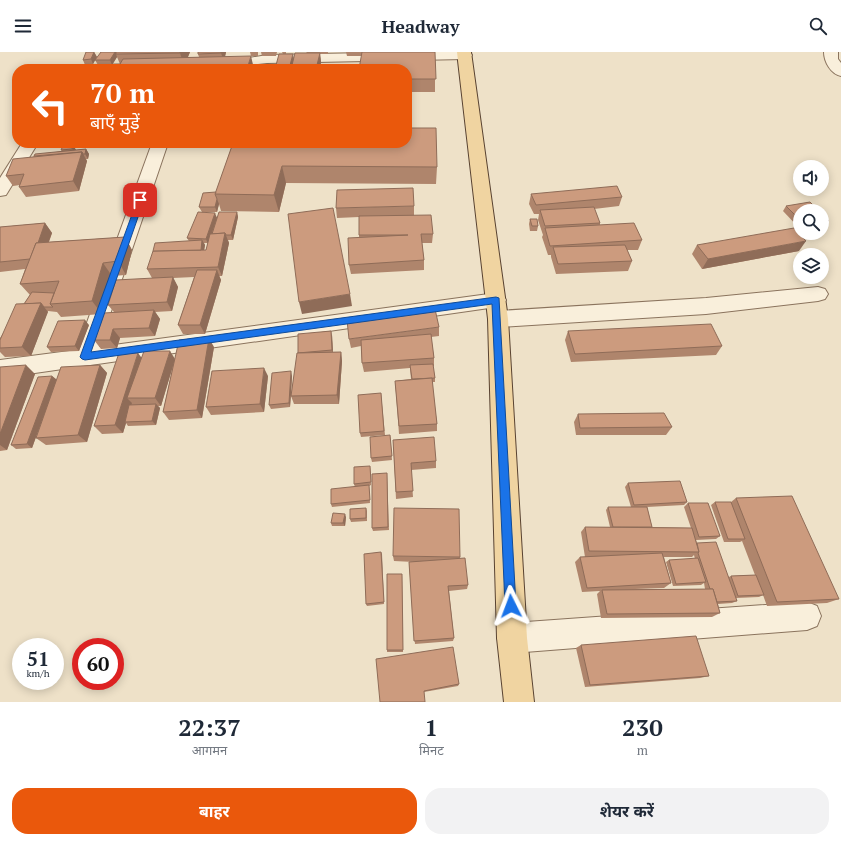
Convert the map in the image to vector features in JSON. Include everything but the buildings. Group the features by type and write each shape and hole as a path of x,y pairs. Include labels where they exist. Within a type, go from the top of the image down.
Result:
{"main road":[{"path":"465,54 497,310 512,638 519,702"}],"street":[{"path":"831,52 831,60 841,72"},
{"path":"249,64 254,61 267,59 465,54"},
{"path":"0,191 27,148"},
{"path":"85,357 158,148"},
{"path":"0,369 85,357 497,310 706,306 818,294"},
{"path":"512,638 807,616"}],"route":[{"path":"140,200 85,357 496,300 511,606"}]}
